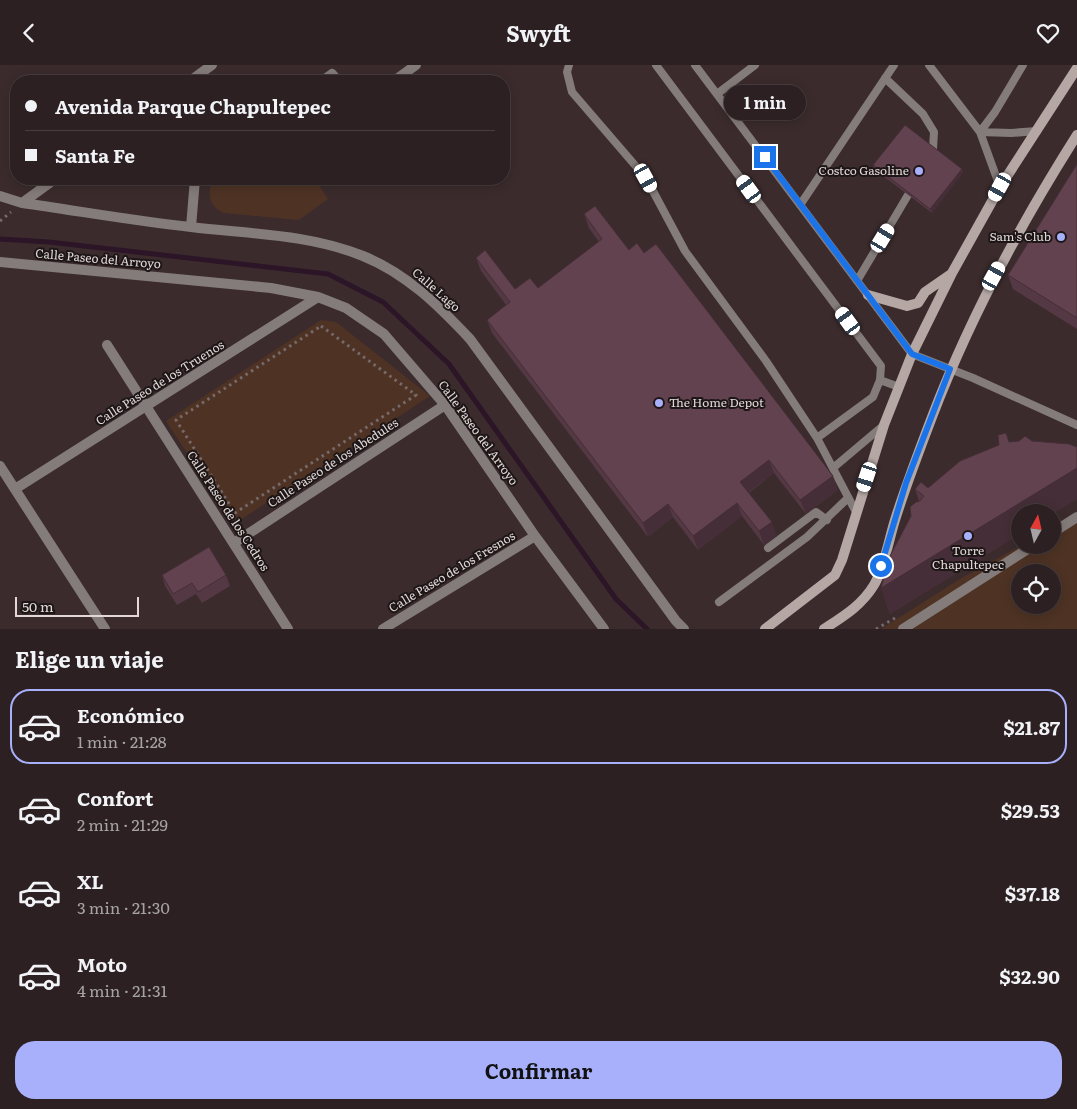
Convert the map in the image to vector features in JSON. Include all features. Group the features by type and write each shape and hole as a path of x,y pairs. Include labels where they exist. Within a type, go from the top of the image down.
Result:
{"main road":[{"path":"765,629 835,575 842,560 884,425 912,354 952,273 1000,187 1077,68"},
{"path":"824,629 865,599 875,583 906,483 950,369 994,276 1029,211 1077,135"},
{"path":"868,295 907,307 918,303 925,291 952,273"}],"street":[{"path":"198,75 212,65"},
{"path":"402,75 416,65"},
{"path":"22,203 47,185"},
{"path":"191,227 194,185"},
{"name":"Calle Lago","path":"0,197 22,203 329,244 364,256 406,279 438,305 470,339 676,621 684,629"},
{"name":"Calle Paseo del Arroyo","path":"0,262 271,288 318,297 346,308 384,334 445,405 604,629"},
{"name":"Calle Paseo de los Truenos","path":"15,489 318,297"},
{"name":"Calle Paseo de los Cedros","path":"107,345 288,629"},
{"name":"Calle Paseo de los Abedules","path":"234,543 445,405"},
{"path":"0,466 105,629"},
{"path":"1061,527 1077,517"},
{"name":"Calle Paseo de los Fresnos","path":"382,629 536,535"},
{"path":"903,629 1020,554"}],"lane":[{"path":"568,65 567,72 572,92 646,178 686,251 766,361 817,438 856,512"},
{"path":"656,65 881,366 880,380 873,397 817,438"},
{"path":"696,65 912,354 1077,425"},
{"path":"717,94 755,65"},
{"path":"800,205 894,65"},
{"path":"929,65 980,132 1000,187"},
{"path":"980,132 995,112 1023,65"},
{"path":"885,78 923,114 934,132 933,149"},
{"path":"980,132 1011,133 1037,131"},
{"path":"857,281 908,195"},
{"path":"880,380 899,387"},
{"path":"833,468 884,425"},
{"path":"719,601 827,520 848,498"},
{"path":"768,548 816,512 827,520"}],"path":[{"path":"321,326 416,395 235,513 176,420 321,326"}],"shaded area":[{"path":"211,185 319,185 328,199 299,220 224,213 212,203 210,190"},
{"path":"321,320 336,322 430,396 234,524 166,421"},
{"path":"1077,515 1077,629 881,629 960,579 1011,551 1011,554 1061,554 1061,524"}],"building":[{"name":"Costco Gasoline","path":"905,125 962,169 930,209 873,165"},
{"name":"Sam's Club","path":"1077,164 1077,318 1008,275"},
{"name":"The Home Depot","path":"595,206 629,250 637,243 644,253 656,244 833,476 800,500 769,460 740,482 772,522 759,531 737,503 693,536 668,504 643,523 487,320 510,302 476,258 485,250 515,289 530,278 538,288 602,239 584,214"},
{"path":"1006,433 1009,442 1019,441 1025,436 1032,441 1069,444 1077,447 1077,468 1018,504 1011,504 1011,508 881,588 890,556 911,516 910,507 924,496 915,489 921,482 928,488 960,461 999,445 998,435"},
{"path":"209,547 226,575 198,592 192,583 173,594 162,575"}],"waterway":[{"path":"0,239 49,242 328,274 383,302 449,364 616,599 647,629"}],"place":[{"name":"Costco Gasoline","path":"919,171"},
{"name":"Sam's Club","path":"1061,237"},
{"name":"The Home Depot","path":"659,403"},
{"name":"Torre Chapultepec","path":"968,536"}],"route":[{"path":"765,157 912,354 950,369 906,483 881,566"}]}
